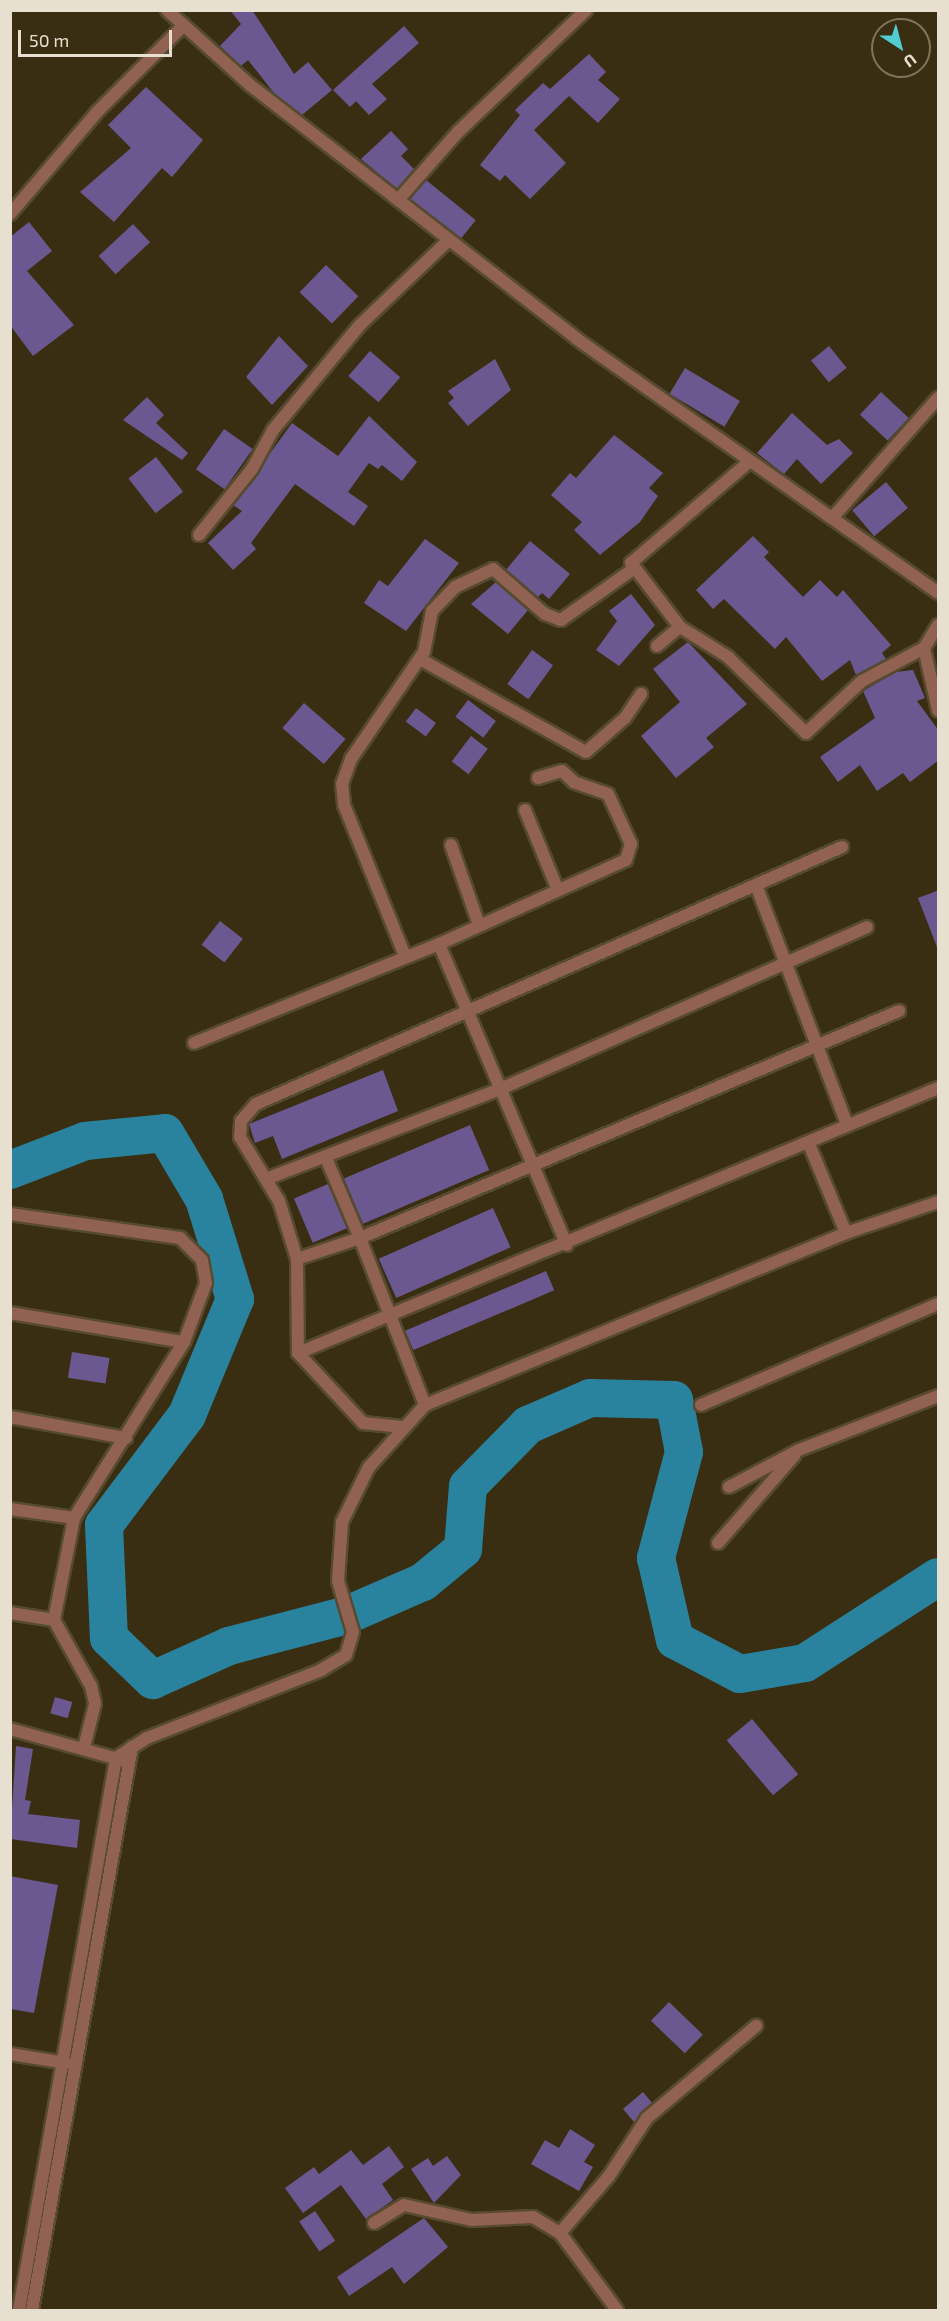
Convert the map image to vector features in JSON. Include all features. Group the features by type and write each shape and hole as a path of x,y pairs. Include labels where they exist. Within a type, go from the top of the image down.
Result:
{"street":[{"path":"168,10 183,26 448,241 749,462 832,517 939,593"},
{"path":"398,201 458,132 586,10"},
{"path":"10,214 97,112 183,26"},
{"path":"199,535 252,469 273,430 360,325 448,241"},
{"path":"832,517 939,398"},
{"path":"405,956 344,805 342,784 351,759 420,658 438,603 481,572 501,571 545,614 561,620 632,570 634,557 749,462"},
{"path":"632,570 680,627 728,657 806,733 862,681 924,648 939,626"},
{"path":"657,646 680,627"},
{"path":"924,648 939,710"},
{"path":"420,658 586,752 625,718 641,694"},
{"path":"194,1043 439,944 557,888 626,860 631,844 608,794 574,782 562,771 538,778"},
{"path":"525,810 557,888"},
{"path":"451,845 479,925"},
{"path":"403,1427 363,1423 298,1353 297,1259 279,1201 240,1137 241,1121 256,1104 842,847"},
{"path":"756,885 814,1048 847,1125"},
{"path":"266,1179 326,1158 500,1089 782,962 867,927"},
{"path":"439,944 567,1245"},
{"path":"297,1259 360,1238 534,1169 899,1011"},
{"path":"298,1353 393,1317 939,1088"},
{"path":"809,1144 846,1233"},
{"path":"326,1158 393,1317 425,1405"},
{"path":"19,2310 68,2063 122,1760 132,1747 335,1664 346,1655 353,1632 338,1581 342,1522 352,1494 403,1427 425,1405 846,1233 939,1202"},
{"path":"10,1214 180,1238 193,1246 206,1283 184,1342 74,1518 54,1620 91,1686 95,1704 84,1747"},
{"path":"701,1405 939,1305"},
{"path":"10,1313 184,1342"},
{"path":"729,1487 799,1450 939,1396"},
{"path":"10,1417 126,1438"},
{"path":"718,1543 799,1450"},
{"path":"10,1509 74,1518"},
{"path":"10,1613 54,1620"},
{"path":"10,1729 84,1747 122,1760"},
{"path":"560,2233 609,2176 647,2118 756,2026"},
{"path":"10,2054 68,2063"},
{"path":"32,2310 68,2063"},
{"path":"374,2223 404,2205 472,2220 533,2217 560,2233 617,2310"}],"building":[{"path":"230,10 252,10 294,74 308,62 332,90 302,115 274,93 248,60 241,66 220,46 241,24"},
{"path":"404,26 419,43 372,84 387,99 369,115 356,101 350,107 333,90"},
{"path":"589,54 606,72 598,80 620,99 598,123 569,96 534,130 566,163 530,199 505,175 500,181 480,165 520,115 515,110 543,83 550,89"},
{"path":"146,87 203,140 172,177 162,168 114,222 80,192 131,148 108,125"},
{"path":"391,131 408,149 401,156 414,169 397,189 361,159"},
{"path":"426,180 476,220 460,240 410,199"},
{"path":"29,222 52,251 27,271 74,325 33,356 10,325 10,237"},
{"path":"133,224 150,242 116,274 99,256"},
{"path":"326,265 358,296 332,324 300,292"},
{"path":"279,336 308,366 272,405 246,377"},
{"path":"829,346 847,368 829,382 811,360"},
{"path":"370,351 400,377 379,402 348,376"},
{"path":"495,359 511,390 468,426 448,403 454,398 448,391"},
{"path":"685,368 740,401 724,427 670,394"},
{"path":"881,392 909,418 888,441 860,415"},
{"path":"147,397 164,415 156,423 188,453 182,460 123,420"},
{"path":"792,413 827,445 839,439 853,453 821,484 797,459 784,474 757,453"},
{"path":"369,416 417,462 402,481 382,465 378,469 369,463 348,492 368,506 354,526 295,484 251,543 256,549 233,570 208,543 242,511 233,505 292,423 338,456"},
{"path":"224,429 253,449 225,489 196,469"},
{"path":"614,435 663,473 649,488 658,496 640,522 600,555 574,530 582,522 551,495 570,473 576,478"},
{"path":"156,457 183,492 156,513 128,479"},
{"path":"886,482 908,508 874,536 852,510"},
{"path":"753,536 769,552 764,557 803,597 820,580 837,597 843,590 891,645 882,653 886,659 856,675 850,660 822,681 786,637 775,649 724,599 713,609 696,590"},
{"path":"425,539 459,563 406,631 364,603 379,580 388,586"},
{"path":"530,541 570,574 549,599 542,593 538,597 506,570"},
{"path":"496,582 528,610 508,634 471,604"},
{"path":"631,594 655,625 619,666 596,650 617,621 609,611"},
{"path":"688,642 747,704 706,738 714,747 676,778 641,736 680,702 653,669"},
{"path":"532,650 553,665 528,699 507,684"},
{"path":"913,670 925,698 917,701 939,731 939,760 910,782 903,773 877,791 860,765 838,782 820,757 875,718 863,691 896,672"},
{"path":"468,700 496,721 483,738 455,717"},
{"path":"304,703 346,739 324,764 282,728"},
{"path":"416,708 436,723 426,737 406,722"},
{"path":"471,736 488,749 469,774 452,762"},
{"path":"939,890 939,947 937,947 918,898"},
{"path":"220,921 243,939 224,962 202,945"},
{"path":"383,1070 398,1111 282,1159 273,1136 255,1143 249,1124"},
{"path":"470,1125 489,1170 363,1224 344,1179"},
{"path":"328,1184 347,1228 313,1243 294,1198"},
{"path":"493,1208 510,1247 396,1298 379,1259"},
{"path":"546,1271 554,1290 413,1350 405,1331"},
{"path":"72,1352 110,1358 105,1384 68,1378"},
{"path":"55,1697 72,1702 68,1718 50,1713"},
{"path":"752,1719 798,1774 773,1795 727,1740"},
{"path":"16,1746 33,1749 25,1800 31,1801 28,1814 80,1820 77,1848 10,1839"},
{"path":"10,1876 58,1885 34,2013 10,2009"},
{"path":"669,2002 703,2035 685,2053 651,2021"},
{"path":"643,2092 652,2103 634,2122 623,2109"},
{"path":"570,2129 595,2145 584,2162 593,2167 579,2191 531,2164 545,2140 559,2148"},
{"path":"389,2146 404,2167 382,2184 393,2200 366,2219 341,2185 303,2213 285,2188 314,2167 319,2174 351,2150 363,2165"},
{"path":"447,2156 461,2175 434,2203 411,2169 428,2158 433,2166"},
{"path":"315,2211 335,2241 319,2251 299,2222"},
{"path":"424,2218 448,2247 404,2284 392,2267 349,2296 337,2277"}],"waterway":[{"path":"10,1170 85,1141 165,1133 204,1199 235,1299 187,1415 104,1525 109,1638 153,1680 229,1646 347,1615 423,1582 463,1549 468,1486 528,1425 590,1398 674,1400 684,1452 656,1558 675,1640 740,1674 805,1663 938,1577"}]}
